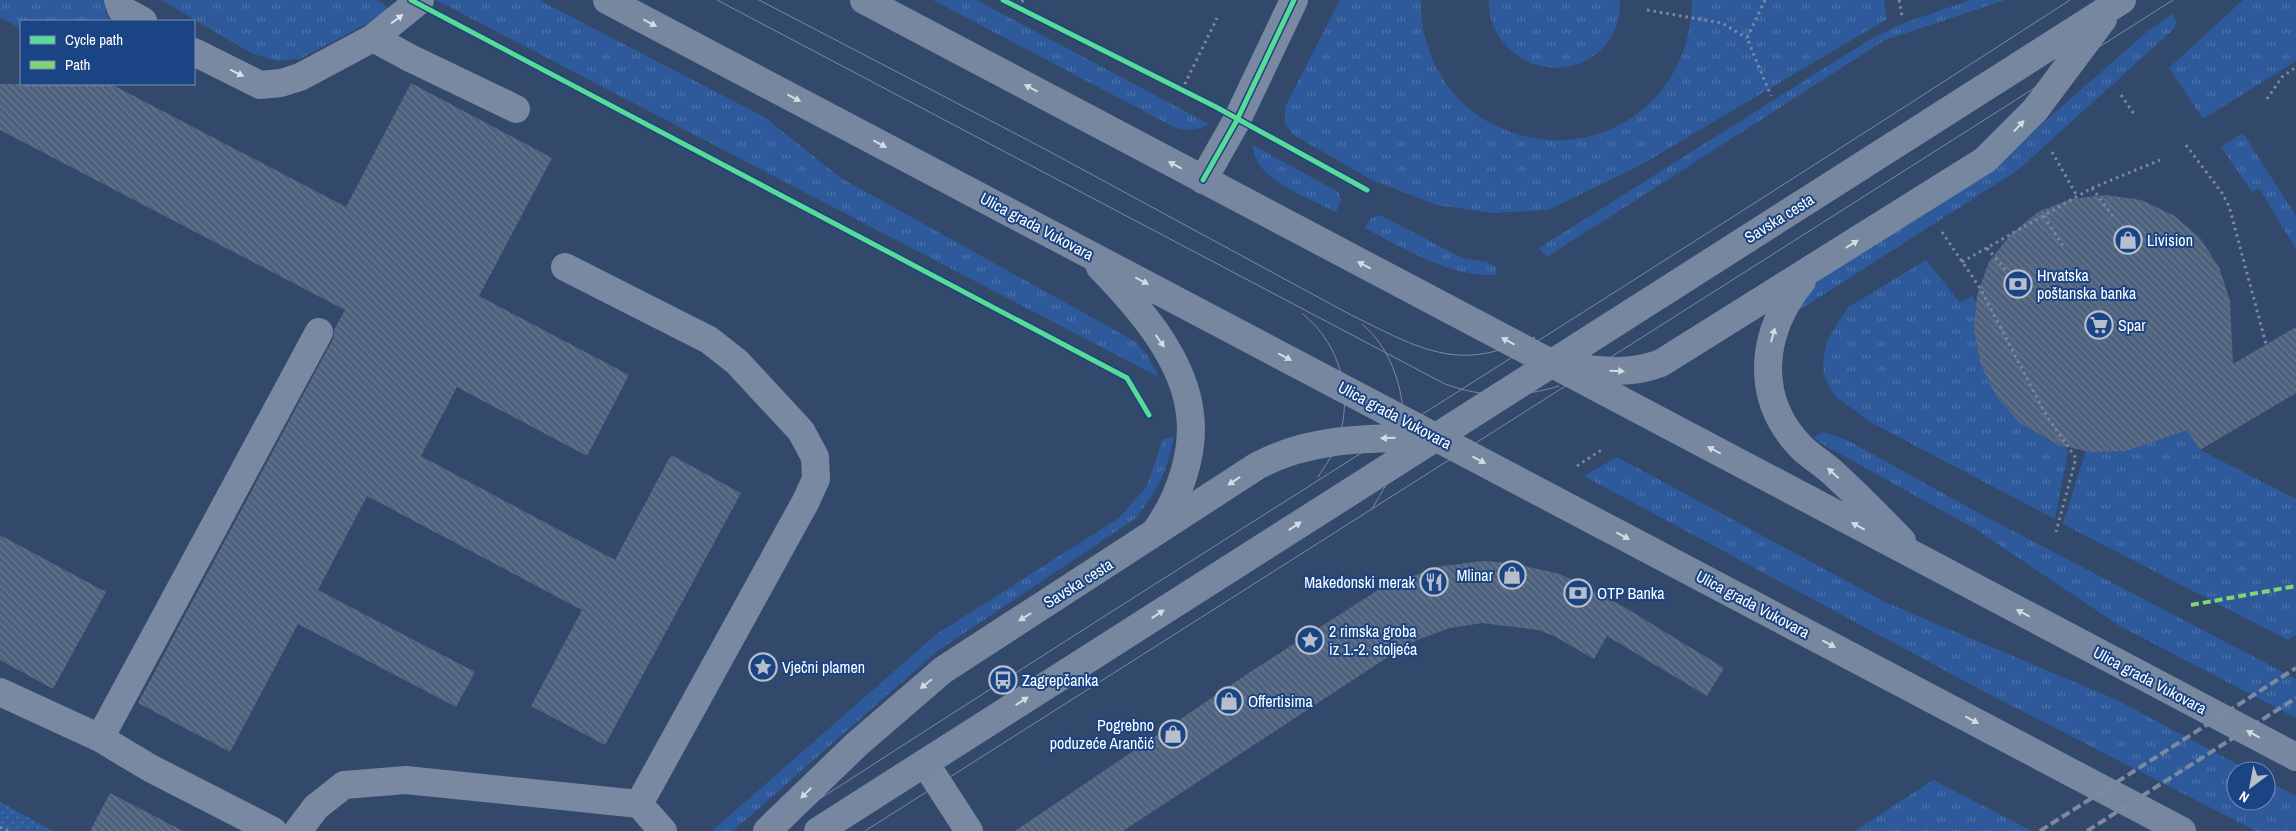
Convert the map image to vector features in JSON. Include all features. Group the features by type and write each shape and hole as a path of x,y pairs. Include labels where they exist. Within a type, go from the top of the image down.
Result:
{"main road":[{"name":"Ulica grada Vukovara","path":"606,0 1436,437 2161,824 2182,831"},
{"name":"Ulica grada Vukovara","path":"864,0 2296,757"},
{"path":"1551,364 1591,370 1630,371 1646,369 1679,353 1984,160 2034,110 2118,3"},
{"name":"Savska cesta","path":"818,831 2118,3"},
{"path":"1083,250 1116,284 1167,350 1183,385 1190,414 1186,460 1178,493 1154,535"},
{"path":"1810,270 1781,310 1773,332 1768,355 1768,376 1772,399 1783,422 1802,448 1825,466 1872,509 1916,557"},
{"name":"Savska cesta","path":"767,831 856,745 943,670 1154,535 1257,466 1293,449 1352,439 1436,437"}],"street":[{"path":"118,0 121,9 140,20"},
{"path":"195,52 260,85 281,83 300,78 373,38 420,0"},
{"path":"1203,180 1237,120 1294,0"},
{"path":"373,38 516,109"},
{"path":"565,268 716,346 738,362 801,431 815,457 816,479 806,501 639,804"},
{"path":"100,738 319,332"},
{"path":"0,692 100,738 150,768 273,831"},
{"path":"925,763 969,831"},
{"path":"298,831 316,808 344,785 406,780 639,804 663,831"}],"path":[{"path":"1019,8 1022,0"},
{"path":"1747,38 1765,0"},
{"path":"1900,0 1902,16"},
{"path":"1647,10 1722,23 1747,38 1771,96"},
{"path":"1182,90 1217,18"},
{"path":"2267,99 2282,76 2296,67"},
{"path":"2121,96 2134,114"},
{"path":"2186,145 2222,193 2229,206 2266,344"},
{"path":"2052,152 2078,196"},
{"path":"1962,262 2092,188 2160,160"},
{"path":"2092,188 2115,219"},
{"path":"2044,216 2063,246"},
{"path":"1942,232 1980,288 2046,415 2076,458 2056,532"},
{"path":"1987,248 2008,273"},
{"path":"2000,328 2005,325"},
{"path":"1577,466 1603,449"},
{"path":"0,827 8,831"}],"green space":[{"path":"0,0 104,0 108,20 20,20 20,28 0,17"},
{"path":"161,0 376,0 384,4 388,10 385,14 300,59 277,61 251,53"},
{"path":"436,0 539,0 764,117 841,178 1136,342 1149,358 1159,377"},
{"path":"933,0 976,0 1209,124 1192,130 1174,127"},
{"path":"1340,0 1421,0 1421,15 1426,42 1436,67 1449,88 1465,105 1496,126 1532,138 1567,140 1600,134 1630,119 1655,98 1675,70 1687,37 1692,0 1884,0 1887,19 1639,166 1548,210 1493,213 1437,205 1372,180 1292,134 1285,123 1285,107"},
{"path":"1489,0 1620,0 1617,24 1607,44 1591,57 1573,66 1552,68 1532,63 1513,52 1495,29 1490,13"},
{"path":"1971,0 2005,0 1885,40 1547,257 1539,248 1869,40 1901,24"},
{"path":"2243,0 2296,0 2296,61 2203,119 2169,68"},
{"path":"2172,14 2177,21 2174,29 2018,170 1793,314 1809,290 1825,276 2001,160 2149,30"},
{"path":"2243,133 2296,216 2296,249 2259,188 2252,192 2221,147"},
{"path":"1253,145 1338,192 1341,199 1336,212 1298,194 1272,177 1262,168 1255,157"},
{"path":"1380,215 1462,258 1487,262 1496,267 1496,275 1478,274 1444,267 1412,253 1365,228 1371,218"},
{"path":"1926,260 1960,303 1972,296 2068,451 2055,519 1870,422 1835,396 1824,376 1823,361 1827,341 1847,308"},
{"path":"2170,402 2200,450 2296,499 2296,635 2288,640 2063,524 2086,450"},
{"path":"1823,432 1849,441 1973,510 2296,679 2296,718 2120,626 1977,530 1824,445 1813,437"},
{"path":"1174,437 1161,480 1136,518 936,652 733,831 712,831 938,633 1119,518 1147,486 1163,439"},
{"path":"1617,457 1887,603 2117,700 2231,761 2226,761 2226,811 2276,811 2276,785 2296,796 2296,831 2256,831 1985,692 1584,476"},
{"path":"1933,780 2032,831 1855,831"},
{"path":"0,802 53,831 0,831"}],"building":[{"path":"411,83 552,158 479,296 629,375 587,456 457,387 421,456 615,560 671,455 741,493 605,745 531,706 582,610 367,496 318,590 475,672 456,707 298,624 230,752 138,703 333,339 334,330 345,310 0,130 0,84 113,85 346,207"},
{"path":"2106,195 2141,200 2173,215 2200,238 2219,267 2230,301 2233,364 2296,327 2296,393 2200,450 2187,430 2126,451 2090,452 2059,445 2020,423 1996,396 1981,365 1974,330 1977,295 1989,262 2011,234 2038,212 2071,199"},
{"path":"0,535 106,592 53,689 0,660"},
{"path":"1482,561 1511,563 1560,574 1624,607 1724,668 1707,696 1607,636 1594,659 1554,636 1538,630 1482,623 1450,628 1417,640 1397,651 1123,831 1015,831 1250,672 1378,590 1436,567"},
{"path":"110,793 183,831 90,831"}],"tram line":[{"path":"717,0 1445,384 1473,392 1502,395 1530,393 1559,386"},
{"path":"759,0 1043,148 1351,315 1394,336 1424,348 1455,355 1471,355 1496,351 1535,337"},
{"path":"770,831 1095,622 1746,209 2070,0"},
{"path":"865,831 2173,0"},
{"path":"1303,314 1327,341 1341,373 1344,391 1342,426 1337,444 1318,477"},
{"path":"1362,324 1385,351 1393,367 1399,385 1403,422 1402,440 1396,464 1372,509"}],"railway":[{"path":"2040,831 2296,668"},
{"path":"2087,831 2296,698"}],"marked path":[{"path":"2191,605 2296,586"}],"cycle path":[{"path":"411,0 1127,378 1149,415"},
{"path":"1003,0 1216,107 1367,190"},
{"path":"1203,180 1237,120 1294,0"}],"place":[{"name":"Livision","path":"2128,240"},
{"name":"Hrvatska poštanska banka","path":"2018,284"},
{"name":"Spar","path":"2099,325"},
{"name":"Mlinar","path":"1512,575"},
{"name":"Makedonski merak","path":"1434,582"},
{"name":"OTP Banka","path":"1578,593"},
{"name":"2 rimska groba iz 1.-2. stoljeća","path":"1310,640"},
{"name":"Vječni plamen","path":"763,667"},
{"name":"Zagrepčanka","path":"1003,680"},
{"name":"Offertisima","path":"1229,701"},
{"name":"Pogrebno poduzeće Arančić","path":"1173,734"}]}
